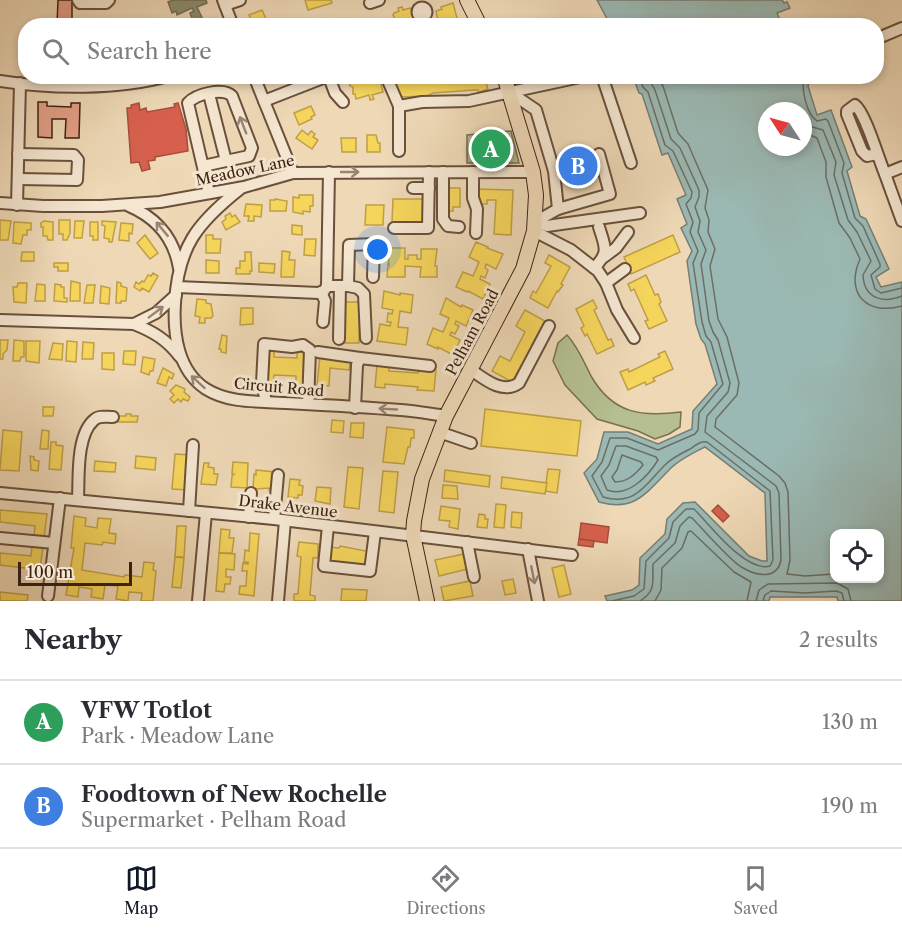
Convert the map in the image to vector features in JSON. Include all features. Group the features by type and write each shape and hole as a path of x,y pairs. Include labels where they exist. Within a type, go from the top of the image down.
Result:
{"main road":[{"path":"467,0 476,18"},
{"name":"Pelham Road","path":"427,601 413,535 422,479 446,416 523,269 534,226 534,179 507,84"}],"street":[{"path":"78,0 80,3 106,3 109,0"},
{"path":"230,18 224,3 240,0"},
{"path":"884,36 902,28"},
{"path":"0,81 18,83"},
{"path":"17,205 20,84"},
{"path":"35,84 81,87 116,84"},
{"path":"257,84 293,173"},
{"path":"264,101 309,84"},
{"path":"331,84 343,102"},
{"path":"389,84 399,106 399,151"},
{"path":"399,106 422,102 469,101 550,84"},
{"path":"605,84 631,163"},
{"path":"203,166 249,156 252,148 232,96 228,92 209,94 192,99 188,103 209,193"},
{"path":"511,93 537,110 554,171 558,209"},
{"path":"209,94 226,161"},
{"path":"522,130 541,123"},
{"path":"18,154 74,155 78,159 77,180 18,178"},
{"path":"534,226 558,209 610,194 599,154"},
{"path":"877,154 902,221"},
{"path":"885,174 902,167"},
{"path":"323,322 329,172"},
{"path":"394,228 428,228 429,172"},
{"path":"442,172 443,219 448,226 459,228"},
{"path":"473,172 473,198 477,209 476,234"},
{"name":"Meadow Lane","path":"0,203 127,205 160,202 244,187 293,173 473,172 534,179 555,184"},
{"name":"Circuit Road","path":"179,268 194,237 207,218 244,187"},
{"path":"413,188 429,188"},
{"name":"Circuit Road","path":"127,205 149,216 164,231 176,251 179,268 175,321 180,358 191,376 204,388 214,394 247,402 403,410 446,416"},
{"path":"534,226 640,213"},
{"path":"534,226 572,249 594,268 606,283 617,310 634,338"},
{"path":"599,228 605,249 604,257"},
{"path":"594,268 616,248 628,232"},
{"path":"339,339 349,245 374,244 373,277"},
{"path":"606,283 625,269"},
{"path":"134,324 156,313 176,291 324,289 344,286 358,288 364,294 366,338"},
{"path":"0,320 134,324 165,339 180,358"},
{"path":"470,369 486,381 513,388 519,383 549,327"},
{"path":"266,402 262,383 264,344 292,348 303,345 310,350 308,404"},
{"path":"318,352 430,366"},
{"path":"355,408 357,365 360,358"},
{"path":"78,500 80,450 87,430 93,420 100,416 112,417"},
{"path":"439,432 471,443"},
{"path":"189,511 193,445"},
{"path":"278,475 278,601"},
{"name":"Drake Avenue","path":"0,493 279,520 572,555"},
{"path":"249,517 251,493"},
{"path":"47,599 60,498"},
{"path":"198,601 206,513"},
{"path":"328,526 324,566 370,571 375,532"},
{"path":"0,538 54,543"},
{"path":"467,542 474,577"},
{"path":"528,549 538,601"}],"green space":[{"path":"511,131 519,163 467,163 467,135"},
{"path":"567,335 578,350 591,376 609,398 629,410 641,413 681,412 680,427 655,439 638,431 597,419 565,385 553,361 558,343"}],"water":[{"path":"597,0 782,0 784,3 787,2 790,8 777,13 779,18 607,18"},
{"path":"636,84 808,84 817,115 831,110 852,167 847,171 860,216 866,219 889,269 876,277 881,287 902,282 902,601 838,601 837,597 770,597 769,601 607,601 605,596 632,590 639,585 640,558 665,534 667,519 683,503 695,502 749,556 767,561 765,493 705,447 673,466 639,498 622,504 599,502 584,473 597,459 604,432 628,432 658,444 692,429 693,411 717,384 705,344 696,324 687,261 692,251 681,228 687,224 677,199 686,195 668,153 662,155 642,94 639,93"}],"building: Homes":[{"path":"305,0 331,0 332,3 308,10"},
{"path":"453,3 457,18 437,18 436,11 442,9 441,7"},
{"path":"402,7 403,10 410,8 414,18 394,18 393,15 399,11 398,8"},
{"path":"262,10 266,18 250,18 249,15"},
{"path":"350,84 381,84 383,92 372,95 374,99 370,100 369,95 356,99 353,87"},
{"path":"395,84 486,84 488,89 479,92 474,90 398,97"},
{"path":"311,106 315,115 311,117 312,119 299,125 294,113"},
{"path":"302,130 308,135 311,131 315,134 313,137 318,140 312,149 296,138"},
{"path":"367,135 376,135 380,143 380,152 367,152"},
{"path":"341,138 356,138 356,152 342,152"},
{"path":"447,188 460,188 460,207 453,207 453,211 446,211"},
{"path":"477,189 513,190 511,235 494,234 496,200 487,200 487,204 477,204"},
{"path":"299,195 313,195 313,206 310,206 310,212 303,211 303,214 293,212 293,197 299,198"},
{"path":"393,199 425,199 424,222 392,222"},
{"path":"270,200 287,201 286,211 270,211"},
{"path":"246,204 262,205 261,217 254,216 254,221 248,221 249,216 244,216"},
{"path":"366,205 384,205 383,225 365,225"},
{"path":"230,213 232,217 235,215 240,222 226,230 222,222"},
{"path":"0,220 11,221 8,240 0,240"},
{"path":"59,220 70,220 70,233 67,240 63,240 63,234 59,234"},
{"path":"75,221 84,221 82,238 74,238"},
{"path":"102,221 116,222 112,242 104,238 105,226 102,225"},
{"path":"14,222 31,223 31,230 27,230 27,235 23,235 21,244 13,243"},
{"path":"53,222 53,240 48,240 47,236 43,236 41,223"},
{"path":"90,222 98,222 98,240 93,240 93,236 90,236"},
{"path":"121,223 133,224 132,234 129,233 129,241 119,240"},
{"path":"292,225 302,226 302,235 292,234"},
{"path":"145,235 158,253 150,259 137,243"},
{"path":"206,235 213,235 213,239 221,239 220,253 206,253"},
{"path":"673,235 680,252 631,274 624,257"},
{"path":"305,239 316,239 315,256 304,255"},
{"path":"476,242 503,254 496,269 486,264 485,268 488,270 485,278 481,276 480,279 490,284 483,299 456,287 463,272 473,276 479,262 469,257"},
{"path":"388,248 405,248 405,259 408,259 408,255 417,255 417,259 421,259 421,249 437,249 435,266 437,266 437,277 420,277 421,267 405,266 405,277 387,277"},
{"path":"282,251 290,252 289,260 295,260 294,277 281,277"},
{"path":"22,252 34,252 34,261 21,261"},
{"path":"245,252 251,252 252,271 250,274 236,274 236,268 240,268 240,261 245,261"},
{"path":"549,255 570,267 561,284 563,285 548,308 530,298 533,291 536,293 551,266 545,263"},
{"path":"206,260 219,261 219,273 206,273"},
{"path":"54,263 68,263 68,271 58,271"},
{"path":"259,263 275,264 274,273 259,272"},
{"path":"153,273 158,276 149,292 142,288 140,291 134,287 136,282 139,284 144,282 148,275 151,276"},
{"path":"646,275 655,295 658,294 661,302 659,304 667,321 649,329 645,321 648,320 634,289 631,291 628,284"},
{"path":"71,281 80,283 80,301 70,301"},
{"path":"117,282 127,288 126,301 121,301 121,303 116,303"},
{"path":"18,283 27,283 26,303 14,302 13,287 17,287"},
{"path":"37,284 45,285 45,301 35,301"},
{"path":"55,284 64,287 64,298 67,298 67,302 54,301"},
{"path":"87,285 95,285 93,303 84,303"},
{"path":"101,286 110,288 109,304 100,303"},
{"path":"384,291 413,295 411,313 400,311 398,327 408,328 406,345 377,341 380,324 390,326 391,322 387,322 388,313 392,314 393,310 382,308"},
{"path":"446,298 461,307 462,305 473,310 466,326 456,321 455,324 459,326 455,334 451,332 450,335 460,340 453,355 427,344 433,328 443,332 449,318 440,314"},
{"path":"197,299 206,300 206,303 211,304 213,316 205,318 205,323 199,323 200,317 195,316"},
{"path":"593,300 597,308 594,310 608,340 611,339 614,346 597,354 587,334 585,336 581,328 584,326 576,309"},
{"path":"345,302 360,302 359,343 344,343"},
{"path":"241,308 253,308 253,324 240,325"},
{"path":"525,310 545,321 528,358 526,357 512,382 492,371 500,356 510,361 525,332 516,326"},
{"path":"222,335 227,336 226,353 219,349"},
{"path":"0,340 8,340 3,359 0,359"},
{"path":"14,340 24,341 24,357 21,357 20,361 13,361"},
{"path":"26,341 40,341 39,363 26,361"},
{"path":"67,341 77,342 76,362 66,361"},
{"path":"83,342 94,343 93,359 82,359"},
{"path":"53,343 63,344 62,360 49,359"},
{"path":"266,348 274,348 274,357 297,358 297,349 306,349 305,385 296,385 296,376 274,375 273,384 265,384"},
{"path":"124,351 136,351 135,365 123,364"},
{"path":"665,351 673,369 653,378 655,381 646,385 645,382 628,390 620,372 628,369 629,372 660,357 658,354"},
{"path":"102,353 114,353 114,370 102,369"},
{"path":"320,356 351,359 349,370 330,368 329,386 317,385"},
{"path":"143,357 155,359 153,371 150,371 149,375 141,372"},
{"path":"377,365 389,366 389,371 418,373 419,369 436,370 434,391 385,384 385,388 375,387"},
{"path":"163,368 174,374 172,379 169,377 166,386 157,383"},
{"path":"176,385 185,389 184,392 190,397 188,401 183,399 181,402 178,399 174,403 170,399 174,395 170,391"},
{"path":"43,407 54,407 53,416 43,416"},
{"path":"485,409 581,421 577,456 481,446"},
{"path":"126,414 138,416 137,422 118,422 118,416 126,416"},
{"path":"332,420 344,421 343,433 331,432"},
{"path":"351,423 364,423 363,438 350,437"},
{"path":"387,427 414,430 414,438 411,438 404,464 383,462"},
{"path":"3,430 22,432 19,471 0,470"},
{"path":"42,430 49,431 48,449 40,449"},
{"path":"51,442 63,446 61,470 49,469"},
{"path":"175,454 190,455 188,490 172,489"},
{"path":"30,456 39,461 38,471 31,470"},
{"path":"136,456 156,458 155,470 135,468"},
{"path":"95,461 116,463 115,472 94,471"},
{"path":"233,462 248,463 247,488 231,487 234,474 232,474"},
{"path":"204,463 209,463 208,467 214,468 214,474 218,474 216,485 201,484"},
{"path":"348,467 363,468 359,509 344,507"},
{"path":"548,469 560,470 557,493 545,491"},
{"path":"256,470 275,472 275,491 269,490 270,488 253,489"},
{"path":"445,470 490,476 489,487 444,481"},
{"path":"383,471 398,472 394,513 379,511"},
{"path":"502,477 547,483 545,494 501,488"},
{"path":"290,479 300,480 299,485 303,486 302,495 298,495 298,498 288,497"},
{"path":"443,485 457,486 458,499 442,498"},
{"path":"317,487 331,488 330,504 315,501"},
{"path":"496,504 506,505 504,528 494,527"},
{"path":"441,506 460,509 458,529 449,527 450,521 439,520"},
{"path":"0,510 47,514 44,537 34,536 35,526 0,522"},
{"path":"512,512 522,513 521,528 511,527"},
{"path":"479,514 485,515 485,519 488,519 487,528 477,527"},
{"path":"74,516 86,518 85,526 97,528 98,518 111,519 109,533 116,534 115,544 85,543 82,570 124,577 125,575 142,577 144,562 154,563 153,570 156,571 153,601 141,601 142,593 129,592 128,601 116,599 118,586 105,585 103,599 91,597 92,589 79,587 78,597 66,595 74,548 71,548"},
{"path":"177,526 186,526 184,557 175,557"},
{"path":"221,529 230,530 229,538 234,538 232,553 219,553"},
{"path":"250,533 259,534 254,596 239,594 240,586 246,586 247,571 242,571 243,563 248,564 244,562 245,550 249,551"},
{"path":"299,542 318,544 318,558 313,558 310,595 315,596 315,601 294,601 294,594 298,594 301,557 297,556"},
{"path":"32,545 43,546 40,570 0,565 0,553 31,556"},
{"path":"340,546 371,552 369,566 328,561 330,547 339,548"},
{"path":"219,553 235,554 234,570 226,569 226,577 231,577 230,584 225,584 224,592 216,591"},
{"path":"464,554 468,569 439,576 435,560"},
{"path":"175,557 184,558 181,588 172,587"},
{"path":"564,565 571,594 559,597 552,568"},
{"path":"513,579 516,593 505,595 502,581"},
{"path":"470,581 473,596 444,601 441,587"},
{"path":"342,589 367,590 366,601 341,601"},
{"path":"0,592 28,595 27,601 0,601"}],"building: Shops":[{"path":"139,103 140,110 146,108 147,112 175,107 174,104 178,103 186,129 188,151 155,157 155,160 148,161 150,169 142,171 139,162 131,163 127,108"},
{"path":"718,505 729,516 723,522 712,511"},
{"path":"581,523 609,527 607,543 579,539"},
{"path":"579,539 594,541 593,547 578,545"}],"building: Industry":[{"path":"206,0 207,3 197,7 202,18 192,18 190,13 194,11 192,8 177,15 176,11 172,13 168,2"}],"building: Other":[{"path":"58,0 72,0 72,18 57,18"},
{"path":"38,102 47,102 47,106 71,107 71,103 80,103 79,138 65,138 66,119 52,119 52,138 38,137"}],"place":[{"name":"VFW Totlot","path":"491,149"},
{"name":"Foodtown of New Rochelle","path":"578,166"}]}
